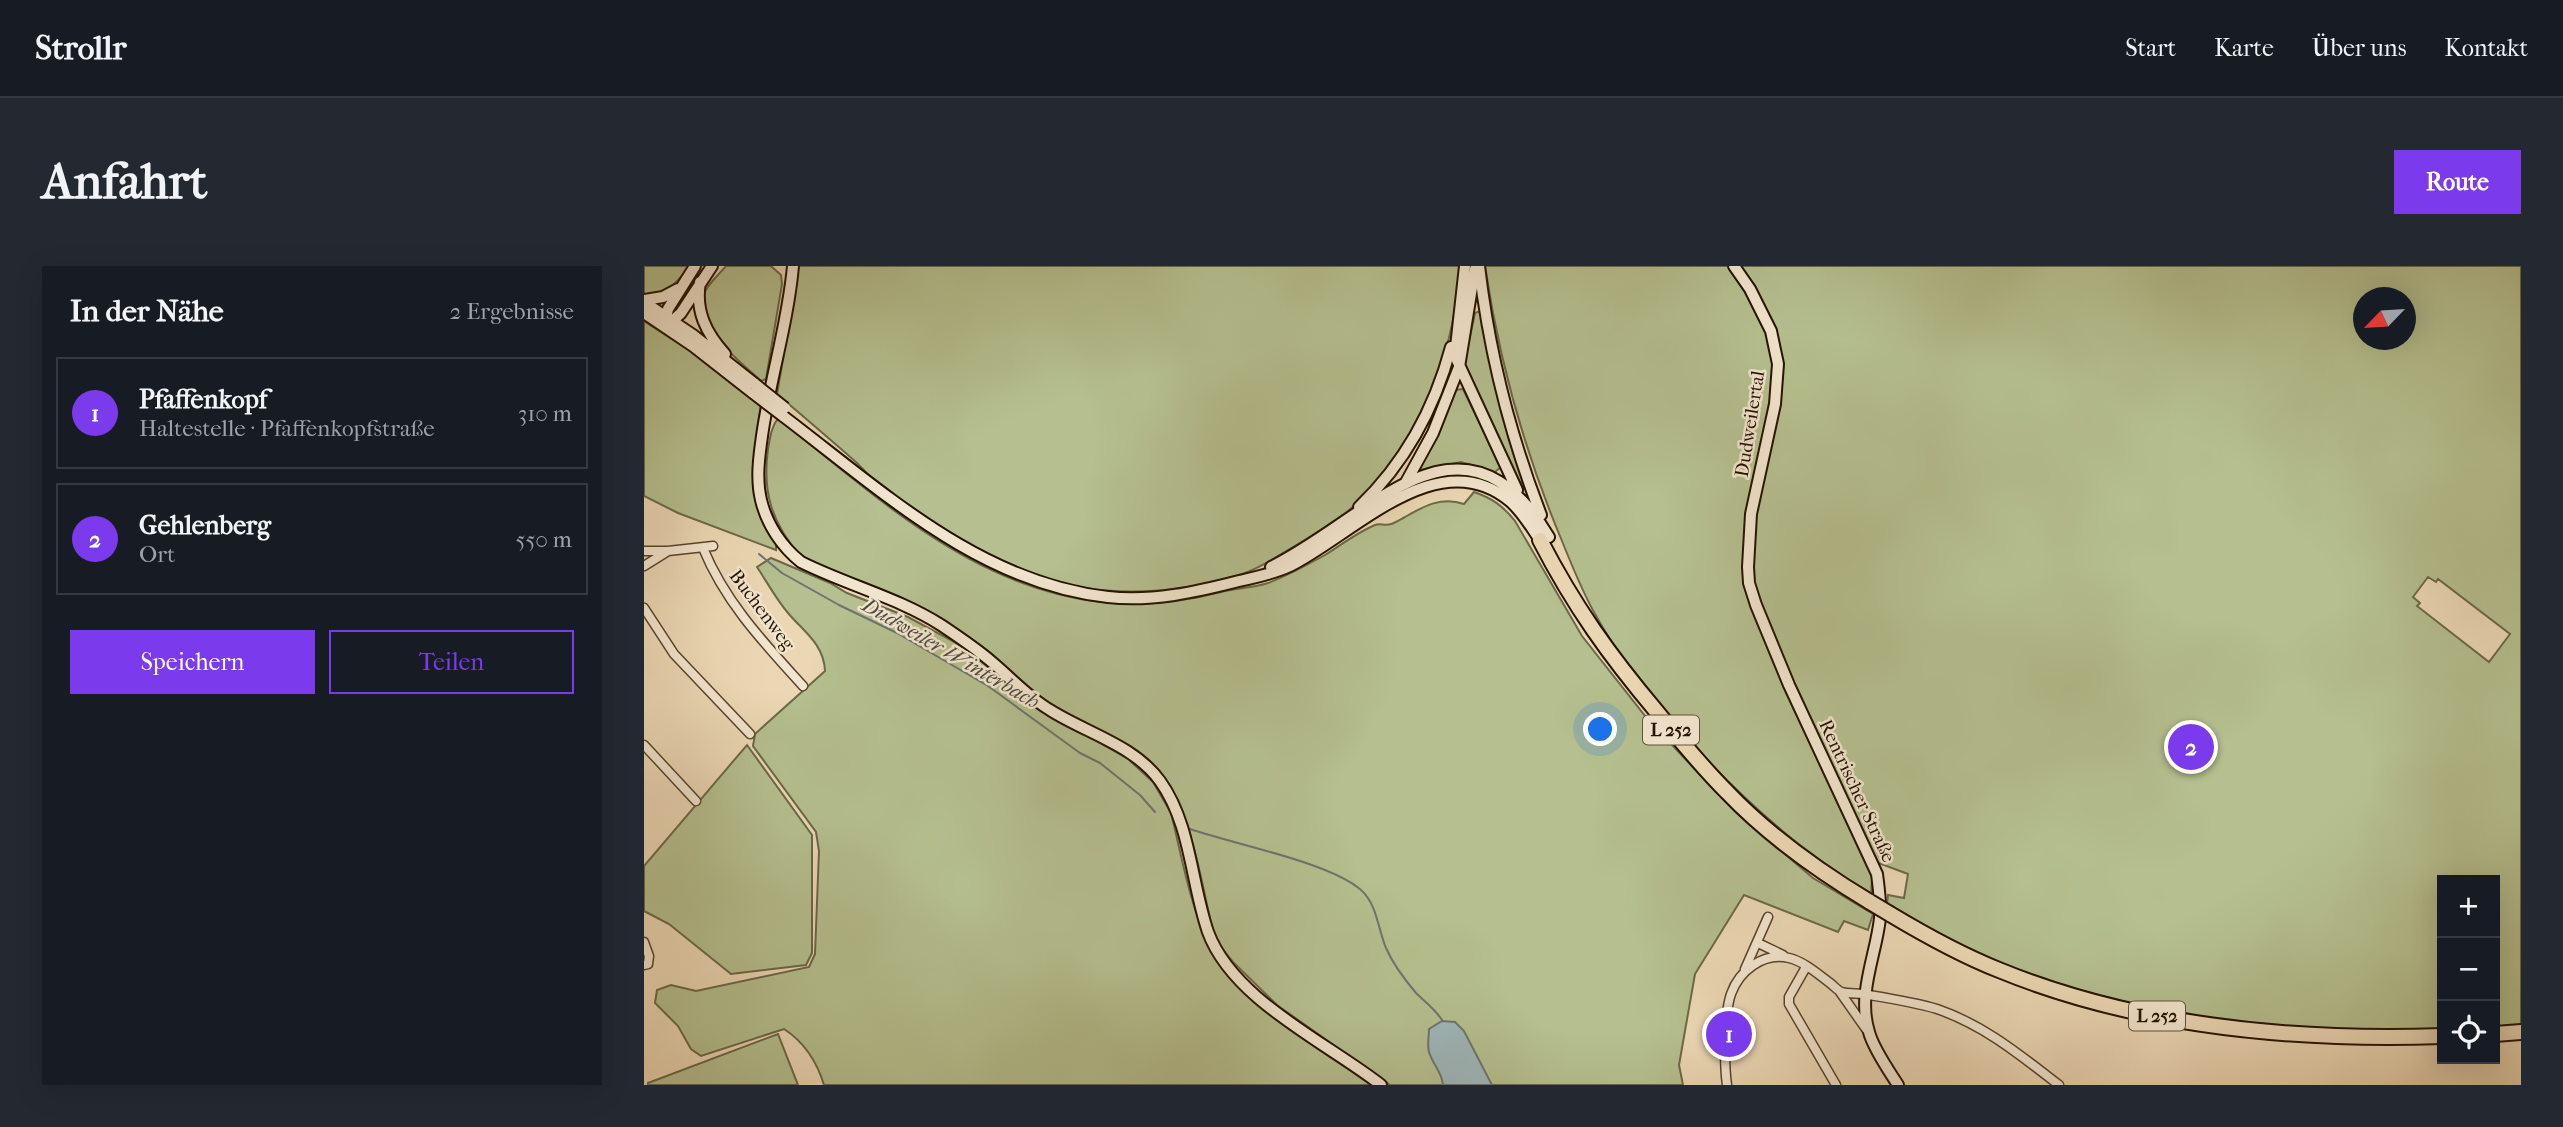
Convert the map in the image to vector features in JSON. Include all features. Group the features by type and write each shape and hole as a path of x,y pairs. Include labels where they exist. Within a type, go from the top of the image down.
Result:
{"highway":[{"name":"L 252","path":"1545,538 1617,662 1694,757 1729,794 1802,857 1890,914 2000,971 2060,991 2171,1020 2224,1028 2319,1034 2437,1036"},
{"path":"2500,1034 2521,1032"}],"main road":[{"path":"668,321 680,287 695,266"},
{"path":"668,321 712,266"},
{"path":"784,266 792,281"},
{"path":"793,266 758,465 761,498 779,539 790,554 802,562 927,616 994,663 1014,684 1040,704 1118,746 1143,763 1161,782 1179,820 1209,933 1227,964 1266,1004 1381,1085"},
{"path":"1465,266 1454,347 1459,367 1519,495 1537,517 1545,538"},
{"path":"1384,507 1405,484 1433,433 1459,367 1477,266"},
{"path":"1477,266 1500,386 1545,538"},
{"name":"Dudweilertal","path":"1734,266 1766,320 1778,363 1775,404 1751,514"},
{"path":"700,282 698,302 701,319 721,350 754,388"},
{"path":"644,301 663,297 680,287"},
{"path":"644,301 913,515 964,548 1002,568 1053,586 1084,594 1134,598 1181,595 1269,574 1289,566 1415,490 1450,480 1468,481 1493,490 1510,502 1545,538"},
{"path":"644,313 668,321 743,374"},
{"path":"1344,522 1387,479 1414,438 1438,387 1457,324"},
{"path":"1243,580 1299,552 1405,484 1442,470 1464,469 1496,478 1519,495"},
{"name":"Rentrischer Straße","path":"1751,514 1748,567 1752,594 1789,685 1877,874 1880,920 1866,979 1869,1033 1898,1085"}],"street":[{"path":"644,551 713,546"},
{"name":"Buchenweg","path":"703,548 716,576 740,614 803,686"},
{"path":"644,566 668,551"},
{"path":"644,608 674,654 750,734"},
{"path":"644,745 696,801"},
{"path":"1727,1085 1726,1049 1731,994 1758,943 1768,917"},
{"path":"644,942 649,957 646,965"},
{"path":"1758,943 1817,973 1840,992 1869,1033"},
{"path":"1742,975 1762,960 1789,958"},
{"path":"1806,967 1789,997 1788,1004 1836,1085"},
{"path":"1840,992 1866,994 1934,1009 1965,1021 2008,1045 2059,1085"}],"green space":[{"path":"644,266 690,266 665,291 652,295 644,294"},
{"path":"726,266 771,266 781,275 782,284 766,379 761,381 732,355 706,321 703,297 706,289"},
{"path":"797,266 1460,266 1452,324 1436,380 1425,407 1396,457 1363,498 1315,534 1248,572 1186,587 1132,592 1078,587 1052,581 1007,564 969,545 932,523 880,486 777,394"},
{"path":"1485,266 2521,266 2521,1027 2500,1029 2500,875 2437,875 2437,1031 2267,1025 2196,1016 2126,1002 2023,972 1937,934 1887,904 1888,895 1904,898 1908,874 1868,859 1872,878 1871,896 1786,834 1733,786 1656,703 1613,644 1581,587 1536,474 1515,406","holes":["2428,577 2436,582 2438,579 2510,634 2489,662 2417,606 2420,603 2413,597"]},
{"path":"1480,311 1498,399 1524,482 1519,483 1464,365 1475,313"},
{"path":"644,321 688,349 761,404 754,459 755,493 759,510 776,544 776,550 678,513 644,496"},
{"path":"1463,389 1501,467 1495,472 1461,462 1415,471 1455,390"},
{"path":"778,418 877,498 928,534 980,564 1034,587 1092,601 1154,603 1262,585 1325,555 1375,525 1393,523 1433,503 1448,501 1464,504 1474,492 1486,497 1515,521 1582,636 1646,717 1717,793 1769,841 1813,878 1873,914 1868,930 1844,921 1838,932 1744,895 1695,974 1679,1065 1683,1085 1390,1085 1277,1005 1219,945 1182,812 1165,779 1143,756 1116,739 1059,711 988,651 957,630 914,607 801,557 776,519 768,494 768,449 772,429"},
{"path":"771,558 908,617 962,646 1020,697 1128,759 1153,782 1171,813 1196,912 1222,966 1371,1085 824,1085 809,1053 784,1029 701,1056 691,1049 678,1026 655,1003 657,990 671,985 696,991 809,967 815,954 819,851 816,832 753,746 755,734 825,671 824,661 817,646 784,608 757,567"},
{"path":"747,745 812,835 812,953 806,965 731,974 669,924 644,911 644,866"},
{"path":"778,1034 798,1085 648,1085 648,1083"}],"water":[{"path":"1442,1021 1455,1022 1464,1031 1492,1085 1443,1085 1428,1046 1429,1029"}],"waterway":[{"name":"Dudweiler Winterbach","path":"759,554 782,573 897,633 988,686 1080,753 1100,763 1140,795 1155,812"},
{"name":"Dudweiler Winterbach","path":"1190,829 1304,862 1346,880 1361,890 1371,902 1386,948 1396,966 1416,993 1442,1020"}],"place":[{"name":"Gehlenberg","path":"2191,747"},
{"name":"Pfaffenkopf","path":"1729,1034"}]}
